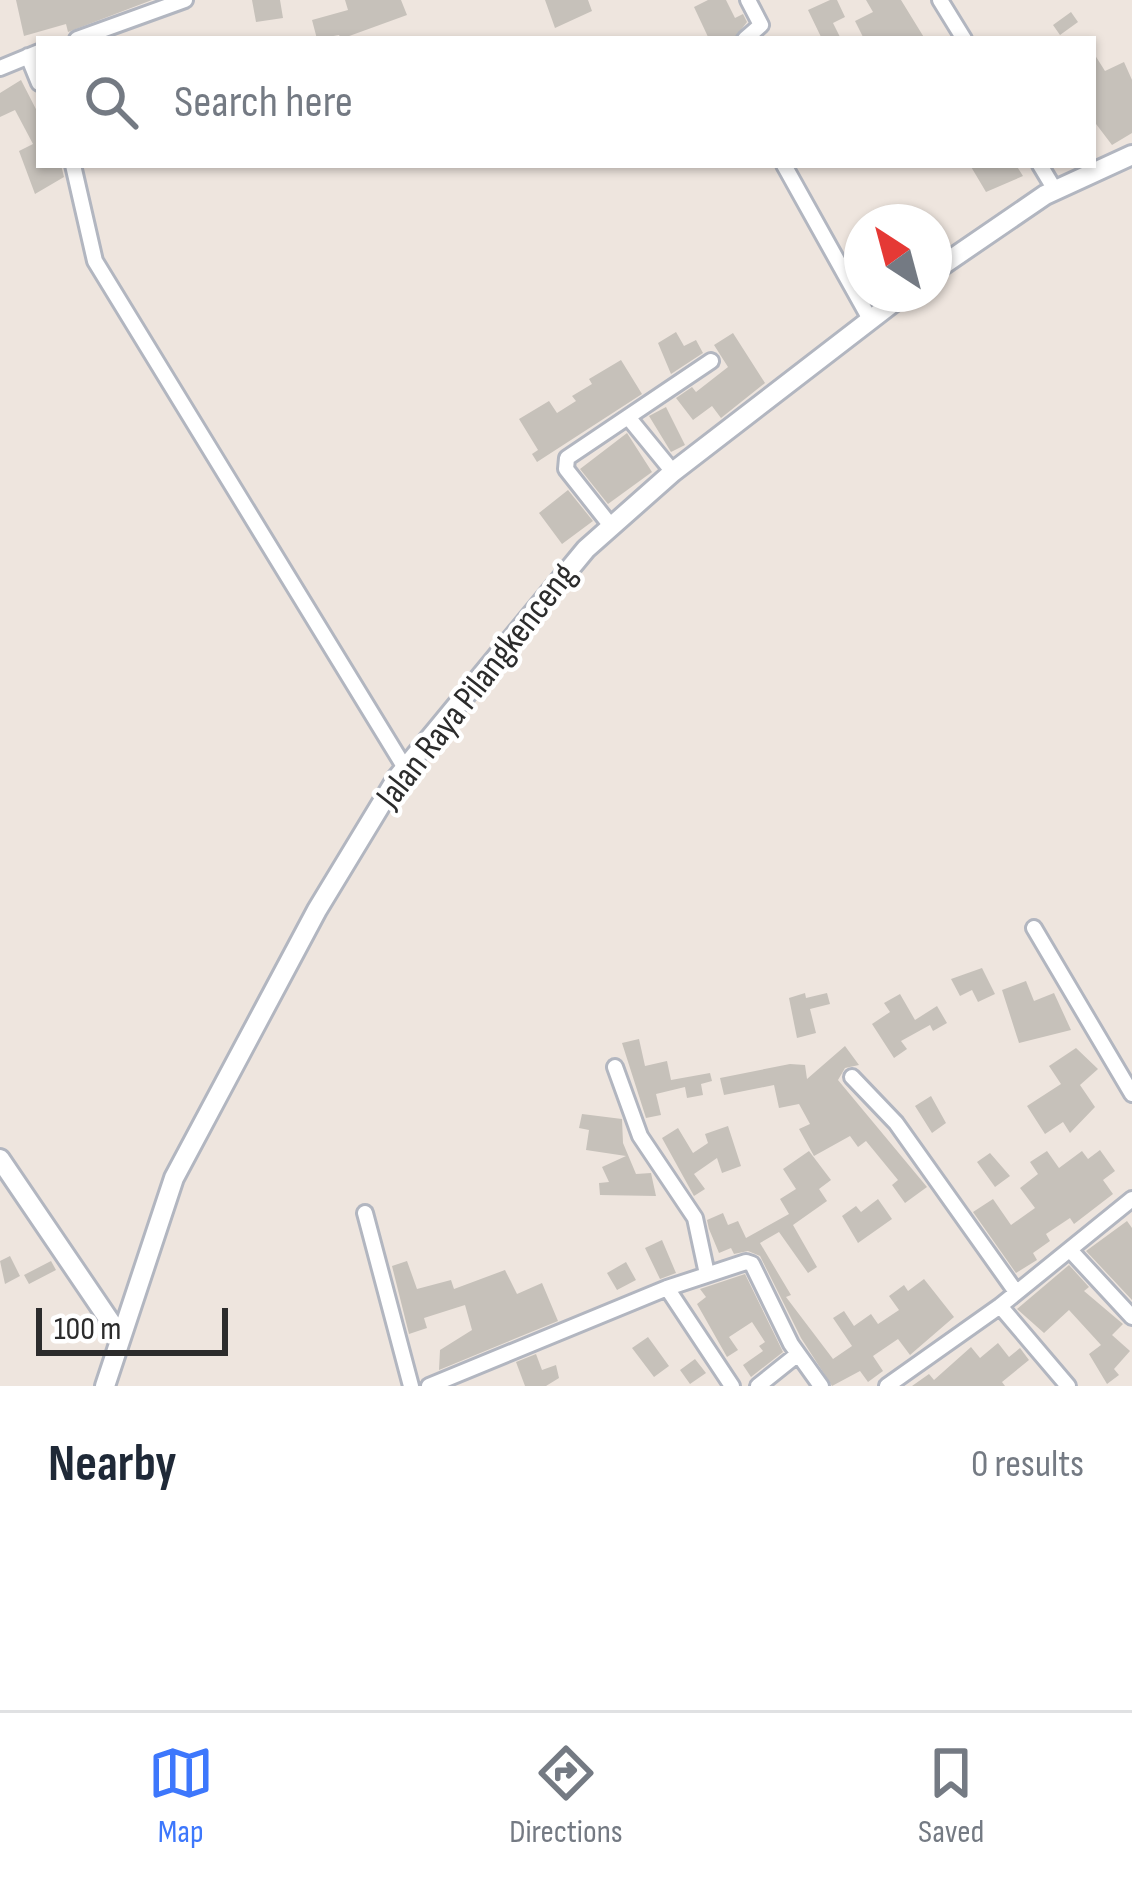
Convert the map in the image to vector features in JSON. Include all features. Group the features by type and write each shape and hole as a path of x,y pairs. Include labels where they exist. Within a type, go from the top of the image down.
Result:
{"main road":[{"path":"952,259 1055,190 1132,154"},
{"name":"Jalan Raya Pilangkenceng","path":"105,1386 159,1214 202,1120 317,910 404,768 574,561 610,526 882,312"},
{"path":"0,1159 120,1336"}],"street":[{"path":"84,36 185,0"},
{"path":"748,0 761,25 748,36"},
{"path":"940,0 962,36"},
{"path":"0,68 34,54"},
{"path":"74,168 94,261 404,768"},
{"path":"786,168 871,321"},
{"path":"1042,168 1055,190"},
{"path":"610,526 565,464 711,362"},
{"path":"628,417 673,472"},
{"path":"1034,928 1132,1094"},
{"path":"616,1066 640,1136 695,1218 707,1274"},
{"path":"852,1077 896,1124 1016,1292"},
{"path":"887,1386 1000,1306 1132,1199"},
{"path":"365,1213 412,1386"},
{"path":"1070,1250 1132,1317"},
{"path":"429,1386 667,1288 752,1264 798,1354 821,1386"},
{"path":"667,1288 732,1386"},
{"path":"1000,1306 1068,1386"},
{"path":"758,1386 798,1354"}],"building":[{"path":"16,0 152,0 68,32 66,24 24,36"},
{"path":"252,0 280,0 283,18 256,22"},
{"path":"345,0 401,0 407,15 349,36 316,36 312,20 348,10"},
{"path":"545,0 588,0 592,11 555,28"},
{"path":"708,0 726,0 735,18 743,14 747,22 736,36 708,36 694,7"},
{"path":"837,0 845,17 833,23 840,36 821,36 808,10"},
{"path":"866,0 901,0 923,36 862,36 855,21 873,12"},
{"path":"1071,12 1078,22 1060,35 1053,25"},
{"path":"1096,57 1105,71 1124,62 1132,80 1132,133 1112,145 1096,124"},
{"path":"21,80 36,109 36,168 62,168 64,177 35,194 19,151 33,144 15,110 0,117 0,93"},
{"path":"972,168 1018,168 1023,176 986,192"},
{"path":"676,332 684,346 696,340 703,353 671,374 658,343"},
{"path":"733,333 765,383 721,418 712,406 693,420 676,398 692,387 696,392 728,367 714,345"},
{"path":"621,360 642,394 537,462 532,454 538,450 519,419 549,401 557,413 592,384 589,379"},
{"path":"666,407 685,445 671,452 649,416"},
{"path":"627,433 652,472 608,504 580,469"},
{"path":"568,490 593,521 562,544 539,513"},
{"path":"982,968 995,994 978,1002 972,990 960,996 951,979"},
{"path":"1026,981 1034,1001 1054,993 1071,1030 1019,1043 1002,990"},
{"path":"805,993 806,998 827,993 830,1004 810,1009 816,1033 797,1038 789,998"},
{"path":"900,994 915,1020 937,1006 947,1023 933,1031 930,1025 901,1041 907,1049 894,1058 872,1024 890,1012 884,1003"},
{"path":"639,1039 645,1066 667,1061 671,1080 710,1073 712,1081 701,1084 703,1095 687,1098 685,1087 656,1094 661,1115 646,1118 622,1043"},
{"path":"845,1046 859,1065 845,1068 838,1080 927,1187 905,1203 892,1185 898,1180 866,1141 858,1147 850,1136 814,1156 799,1129 810,1124 799,1104 779,1108 774,1085 724,1095 720,1078 790,1064 805,1065 807,1079"},
{"path":"1076,1048 1098,1069 1080,1085 1095,1107 1070,1133 1063,1122 1045,1134 1027,1106 1061,1084 1049,1066"},
{"path":"931,1096 946,1123 932,1133 915,1106"},
{"path":"582,1114 622,1119 623,1143 636,1174 651,1173 656,1196 600,1195 599,1183 609,1182 602,1167 626,1156 586,1150 589,1130 579,1128"},
{"path":"728,1126 741,1166 722,1173 717,1158 694,1174 705,1189 694,1196 662,1138 678,1128 693,1153 708,1143 705,1134"},
{"path":"1100,1150 1115,1171 1103,1180 1113,1194 1074,1224 1070,1218 1046,1234 1050,1241 1033,1253 1037,1260 1016,1273 973,1212 993,1199 1011,1225 1035,1208 1020,1188 1038,1174 1030,1162 1047,1151 1059,1168 1082,1151 1088,1159"},
{"path":"809,1151 831,1180 819,1189 827,1201 793,1225 817,1267 808,1273 779,1232 760,1243 791,1295 786,1297 833,1359 852,1346 833,1318 844,1311 854,1326 871,1314 878,1324 899,1310 889,1296 904,1285 908,1291 924,1279 954,1317 910,1355 898,1339 873,1356 883,1371 868,1382 860,1371 832,1386 801,1338 760,1256 748,1251 734,1254 731,1248 719,1253 709,1229 707,1220 723,1213 728,1225 738,1221 746,1238 789,1214 780,1199 796,1189 783,1169"},
{"path":"990,1153 1010,1176 995,1187 977,1162"},
{"path":"878,1199 892,1219 858,1243 842,1216 856,1206 861,1212"},
{"path":"1127,1221 1132,1228 1132,1300 1086,1251"},
{"path":"662,1240 676,1273 660,1279 645,1248"},
{"path":"10,1256 20,1276 5,1284 0,1261"},
{"path":"51,1261 56,1270 29,1284 24,1275"},
{"path":"407,1261 417,1289 451,1280 454,1289 505,1270 517,1294 542,1283 558,1321 439,1370 440,1350 472,1330 465,1305 424,1318 427,1328 409,1334 392,1266"},
{"path":"626,1262 636,1280 617,1290 607,1273"},
{"path":"1069,1265 1089,1287 1084,1291 1123,1324 1112,1335 1130,1351 1114,1369 1119,1375 1107,1384 1089,1354 1101,1345 1069,1310 1044,1333 1017,1309"},
{"path":"745,1274 783,1352 751,1377 743,1365 763,1351 759,1346 765,1342 752,1322 729,1337 738,1350 727,1357 697,1304 706,1297 700,1289"},
{"path":"648,1337 669,1366 654,1377 632,1348"},
{"path":"998,1343 1009,1357 1020,1348 1029,1360 1002,1382 1005,1386 912,1386 929,1374 934,1380 971,1347 980,1358"},
{"path":"536,1354 542,1370 556,1365 559,1378 546,1386 525,1386 516,1362"},
{"path":"695,1359 706,1373 690,1384 680,1370"}]}
